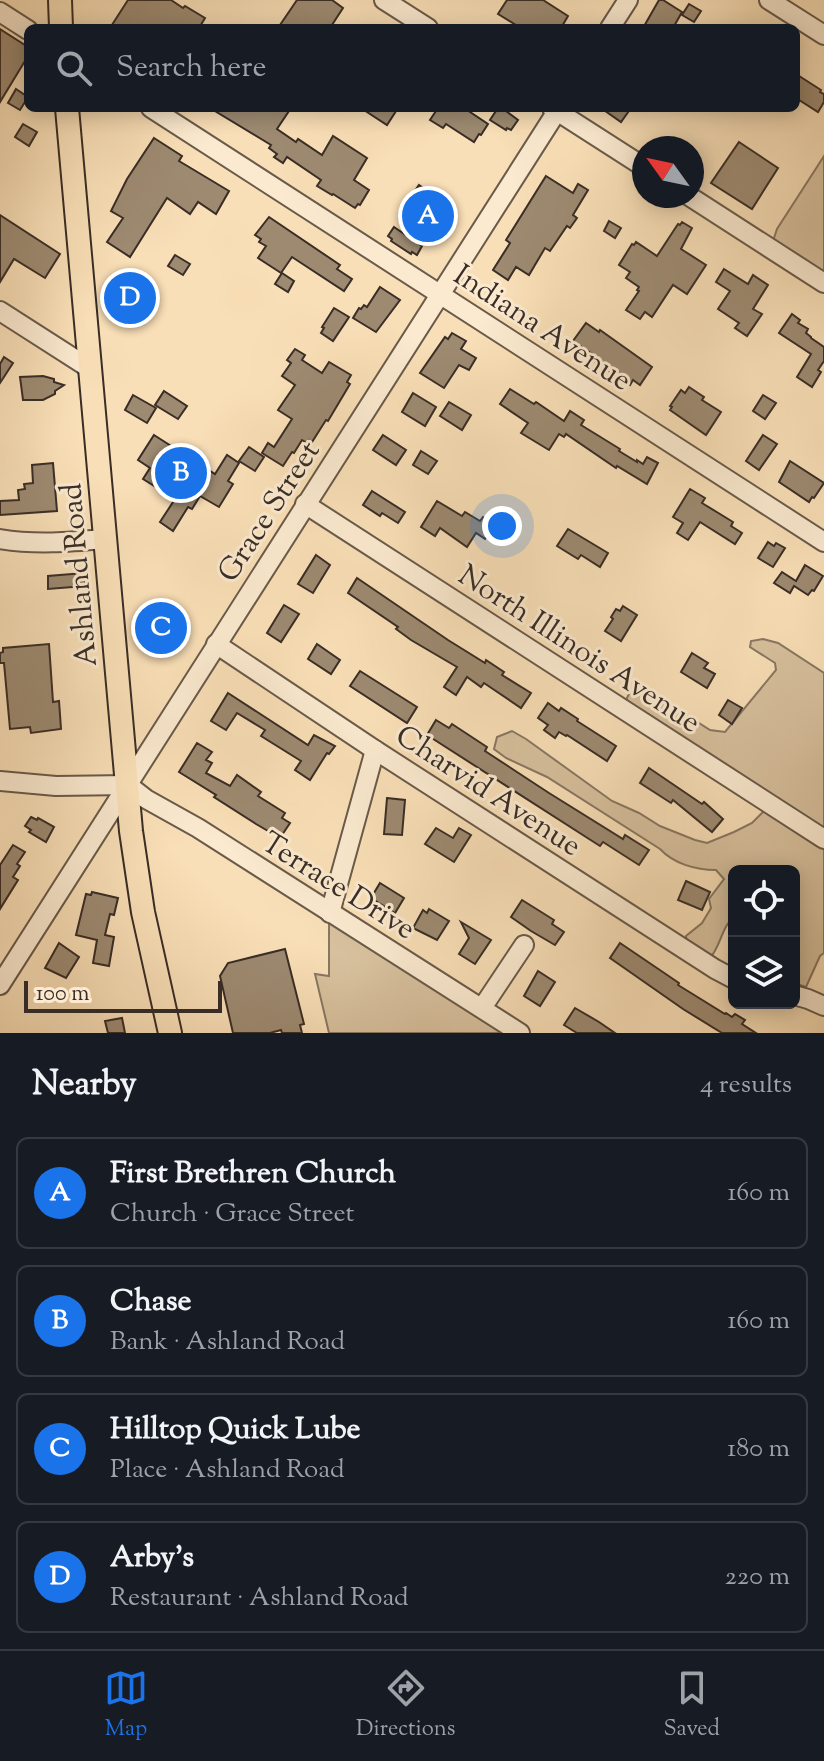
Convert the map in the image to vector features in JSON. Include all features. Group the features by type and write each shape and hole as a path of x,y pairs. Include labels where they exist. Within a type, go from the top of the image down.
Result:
{"main road":[{"path":"60,0 61,24"},
{"name":"Ashland Road","path":"67,112 131,831 143,912 170,1033"}],"street":[{"path":"384,0 422,24"},
{"path":"613,24 628,0"},
{"path":"769,0 824,35"},
{"path":"0,12 24,27"},
{"name":"Indiana Avenue","path":"157,112 824,542"},
{"name":"Grace Street","path":"0,985 554,112"},
{"path":"561,112 632,159"},
{"path":"704,206 824,283"},
{"path":"0,311 89,368"},
{"name":"North Illinois Avenue","path":"305,504 824,839"},
{"path":"0,539 57,543 105,539"},
{"name":"Charvid Avenue","path":"216,644 375,750 728,976"},
{"path":"330,913 375,750"},
{"path":"0,781 56,786 128,785"},
{"name":"Terrace Drive","path":"128,785 520,1033"},
{"path":"482,1008 524,945"},
{"path":"800,997 824,1006"}],"shaded area":[{"path":"824,156 824,274 773,241 777,229"},
{"path":"763,639 778,643 824,673 824,832 624,704 630,692 640,685 710,730 725,732 776,670 775,663 750,647 751,641"},
{"path":"512,731 612,801 695,840 707,843 734,832 752,823 766,809 824,847 824,953 806,987 800,985 800,865 728,865 728,924 709,959 687,945 686,936 702,923 711,908 709,899 724,879 716,870 693,867 672,859 547,777 506,758 494,749 497,737"},
{"path":"329,918 510,1033 329,1033 315,974 329,976"}],"building":[{"path":"128,0 171,0 205,18 201,24 113,24"},
{"path":"297,0 332,0 343,8 333,24 281,24"},
{"path":"507,0 543,0 568,16 563,24 514,24 498,14"},
{"path":"659,0 682,12 675,24 645,24"},
{"path":"689,4 701,11 694,22 682,15"},
{"path":"0,29 24,44 24,63 0,102"},
{"path":"800,77 824,94 824,102 818,112 800,101"},
{"path":"16,89 24,94 20,110 8,103"},
{"path":"217,112 288,112 277,129 296,142 298,139 322,155 333,136 367,158 354,180 369,190 355,208 317,186 321,180 287,157 283,163 274,157 277,154 269,148 271,145"},
{"path":"367,112 395,112 387,125"},
{"path":"435,112 470,112 488,124 474,142 446,124 443,128 430,120"},
{"path":"495,112 507,112 518,120 511,130 506,130 490,120"},
{"path":"607,112 628,112 621,122"},
{"path":"23,124 37,132 29,146 15,137"},
{"path":"154,138 182,156 179,161 229,191 216,214 198,202 190,214 167,198 130,257 107,242 123,218 111,211 127,179"},
{"path":"739,142 778,168 752,209 711,183"},
{"path":"546,176 573,193 578,184 588,190 573,215 577,218 570,228 567,226 550,251 545,248 529,275 516,267 508,280 493,270 510,243 506,240"},
{"path":"419,185 454,209 441,235 409,214 415,205 408,201"},
{"path":"0,215 60,254 45,278 14,259 0,282"},
{"path":"269,217 340,265 337,269 352,279 344,291 292,257 281,273 258,258 266,246 255,235"},
{"path":"609,221 621,228 615,238 604,231"},
{"path":"682,222 692,228 681,249 706,265 687,294 673,285 652,317 645,312 640,319 626,310 639,287 626,278 630,272 619,265 636,242 657,256"},
{"path":"394,227 422,246 417,255 391,241 388,236"},
{"path":"175,255 190,264 183,275 168,266"},
{"path":"724,269 748,284 753,275 768,285 753,309 762,314 747,336 735,328 739,323 718,309 730,291 716,282"},
{"path":"282,273 294,281 288,292 275,284"},
{"path":"380,287 400,300 376,332 353,318 359,308 367,307"},
{"path":"334,308 349,317 333,341 321,333"},
{"path":"792,314 800,320 798,323 808,329 806,333 824,347 824,361 818,370 821,372 812,387 797,377 811,354 779,333"},
{"path":"586,323 652,367 640,385 633,380 630,385 601,366 594,361 595,356 573,341"},
{"path":"452,333 466,341 461,349 476,358 469,370 459,365 444,388 420,373 445,337 448,339"},
{"path":"295,349 305,355 302,360 322,373 329,362 351,375 347,382 350,384 328,421 312,442 302,440 283,466 262,453 268,443 274,447 292,419 278,410 295,385 282,376 291,363 287,360"},
{"path":"4,357 13,363 0,383 0,364"},
{"path":"43,376 64,385 43,400 23,400 20,377"},
{"path":"689,387 721,412 706,435 670,410 681,390 685,393"},
{"path":"510,389 564,421 570,411 584,420 581,425 637,462 643,464 647,457 658,463 647,484 616,468 566,434 564,437 559,434 549,450 521,433 528,423 500,404"},
{"path":"164,391 187,406 178,419 155,405"},
{"path":"413,393 436,407 425,426 402,412"},
{"path":"133,395 156,408 147,423 125,410"},
{"path":"763,395 776,403 765,419 753,411"},
{"path":"449,402 471,415 462,430 440,416"},
{"path":"154,435 215,474 227,455 239,463 228,481 233,484 219,507 200,496 192,509 188,507 173,531 160,522 175,499 143,479 150,468 138,460"},
{"path":"383,435 406,450 396,465 373,450"},
{"path":"763,435 777,444 759,470 746,461"},
{"path":"249,447 264,457 255,471 239,461"},
{"path":"421,451 437,461 428,474 413,465"},
{"path":"790,461 824,483 809,502 779,482"},
{"path":"53,463 57,511 0,515 0,501 19,500 18,490 25,489 24,484 33,483 32,465"},
{"path":"690,489 705,498 702,503 733,522 731,526 742,533 735,544 700,522 688,540 677,533 683,523 673,517"},
{"path":"372,491 405,512 398,523 363,505"},
{"path":"437,501 462,516 465,512 480,521 483,517 495,525 485,539 476,533 467,547 440,528 435,536 421,527"},
{"path":"568,529 608,553 600,567 581,555 578,559 557,546"},
{"path":"768,542 785,548 773,567 758,558"},
{"path":"316,555 330,565 313,593 298,584"},
{"path":"805,565 823,576 808,595 794,586 790,593 774,583 782,572 796,581"},
{"path":"84,573 85,586 48,589 48,576"},
{"path":"357,578 448,640 485,663 486,660 504,672 502,675 531,693 521,708 484,683 481,687 467,677 456,695 444,687 457,667 411,640 396,629 398,627 348,593"},
{"path":"284,605 299,614 281,642 267,633"},
{"path":"623,606 637,615 621,641 605,631 616,609 620,611"},
{"path":"152,614 177,629 169,643 145,627"},
{"path":"49,644 53,702 59,701 61,729 31,733 30,727 10,729 4,663 0,663 0,653 3,648"},
{"path":"317,644 340,660 331,674 308,659"},
{"path":"692,653 708,663 704,668 715,674 707,688 681,672"},
{"path":"360,671 417,707 407,723 350,686"},
{"path":"228,693 308,745 314,735 335,746 310,780 295,770 301,761 261,736 265,730 237,713 226,730 211,721"},
{"path":"728,700 742,708 732,724 719,715"},
{"path":"548,703 559,711 561,708 616,746 607,761 567,735 559,732 555,738 544,730 548,725 538,718"},
{"path":"436,720 449,728 452,724 487,747 485,751 549,793 623,839 625,835 649,850 639,865 603,842 600,846 427,735"},
{"path":"197,743 212,752 206,760 212,763 206,773 230,786 237,775 261,792 258,796 285,813 282,818 290,823 280,838 179,772"},
{"path":"649,768 702,804 704,802 723,819 712,832 673,800 671,803 640,783"},
{"path":"387,798 405,800 402,835 384,834"},
{"path":"31,817 54,827 46,842 25,826"},
{"path":"436,828 453,838 459,828 471,835 454,862 425,844"},
{"path":"13,845 25,852 13,877 18,880 0,909 0,865"},
{"path":"686,881 710,892 702,910 678,900"},
{"path":"380,883 404,898 395,913 371,898"},
{"path":"92,892 118,898 105,935 114,937 109,966 93,963 97,940 76,935 86,894 91,895"},
{"path":"522,900 554,920 552,924 564,932 555,945 511,917"},
{"path":"429,909 449,921 437,940 413,928 423,910 427,913"},
{"path":"461,922 491,940 475,964 459,954 469,938"},
{"path":"59,943 79,957 66,978 45,968"},
{"path":"620,943 725,1014 732,1017 735,1014 745,1020 742,1024 756,1033 722,1033 683,1009 610,958"},
{"path":"285,949 304,1024 300,1025 302,1033 282,1033 281,1030 233,1033 220,976 228,963"},
{"path":"538,971 555,982 540,1006 524,996"},
{"path":"575,1008 615,1033 577,1033 564,1025"},
{"path":"122,1018 125,1033 108,1033 105,1021"}],"place":[{"name":"First Brethren Church","path":"428,216"},
{"name":"Arby's","path":"130,298"},
{"name":"Chase","path":"181,473"},
{"name":"Hilltop Quick Lube","path":"161,628"}]}
